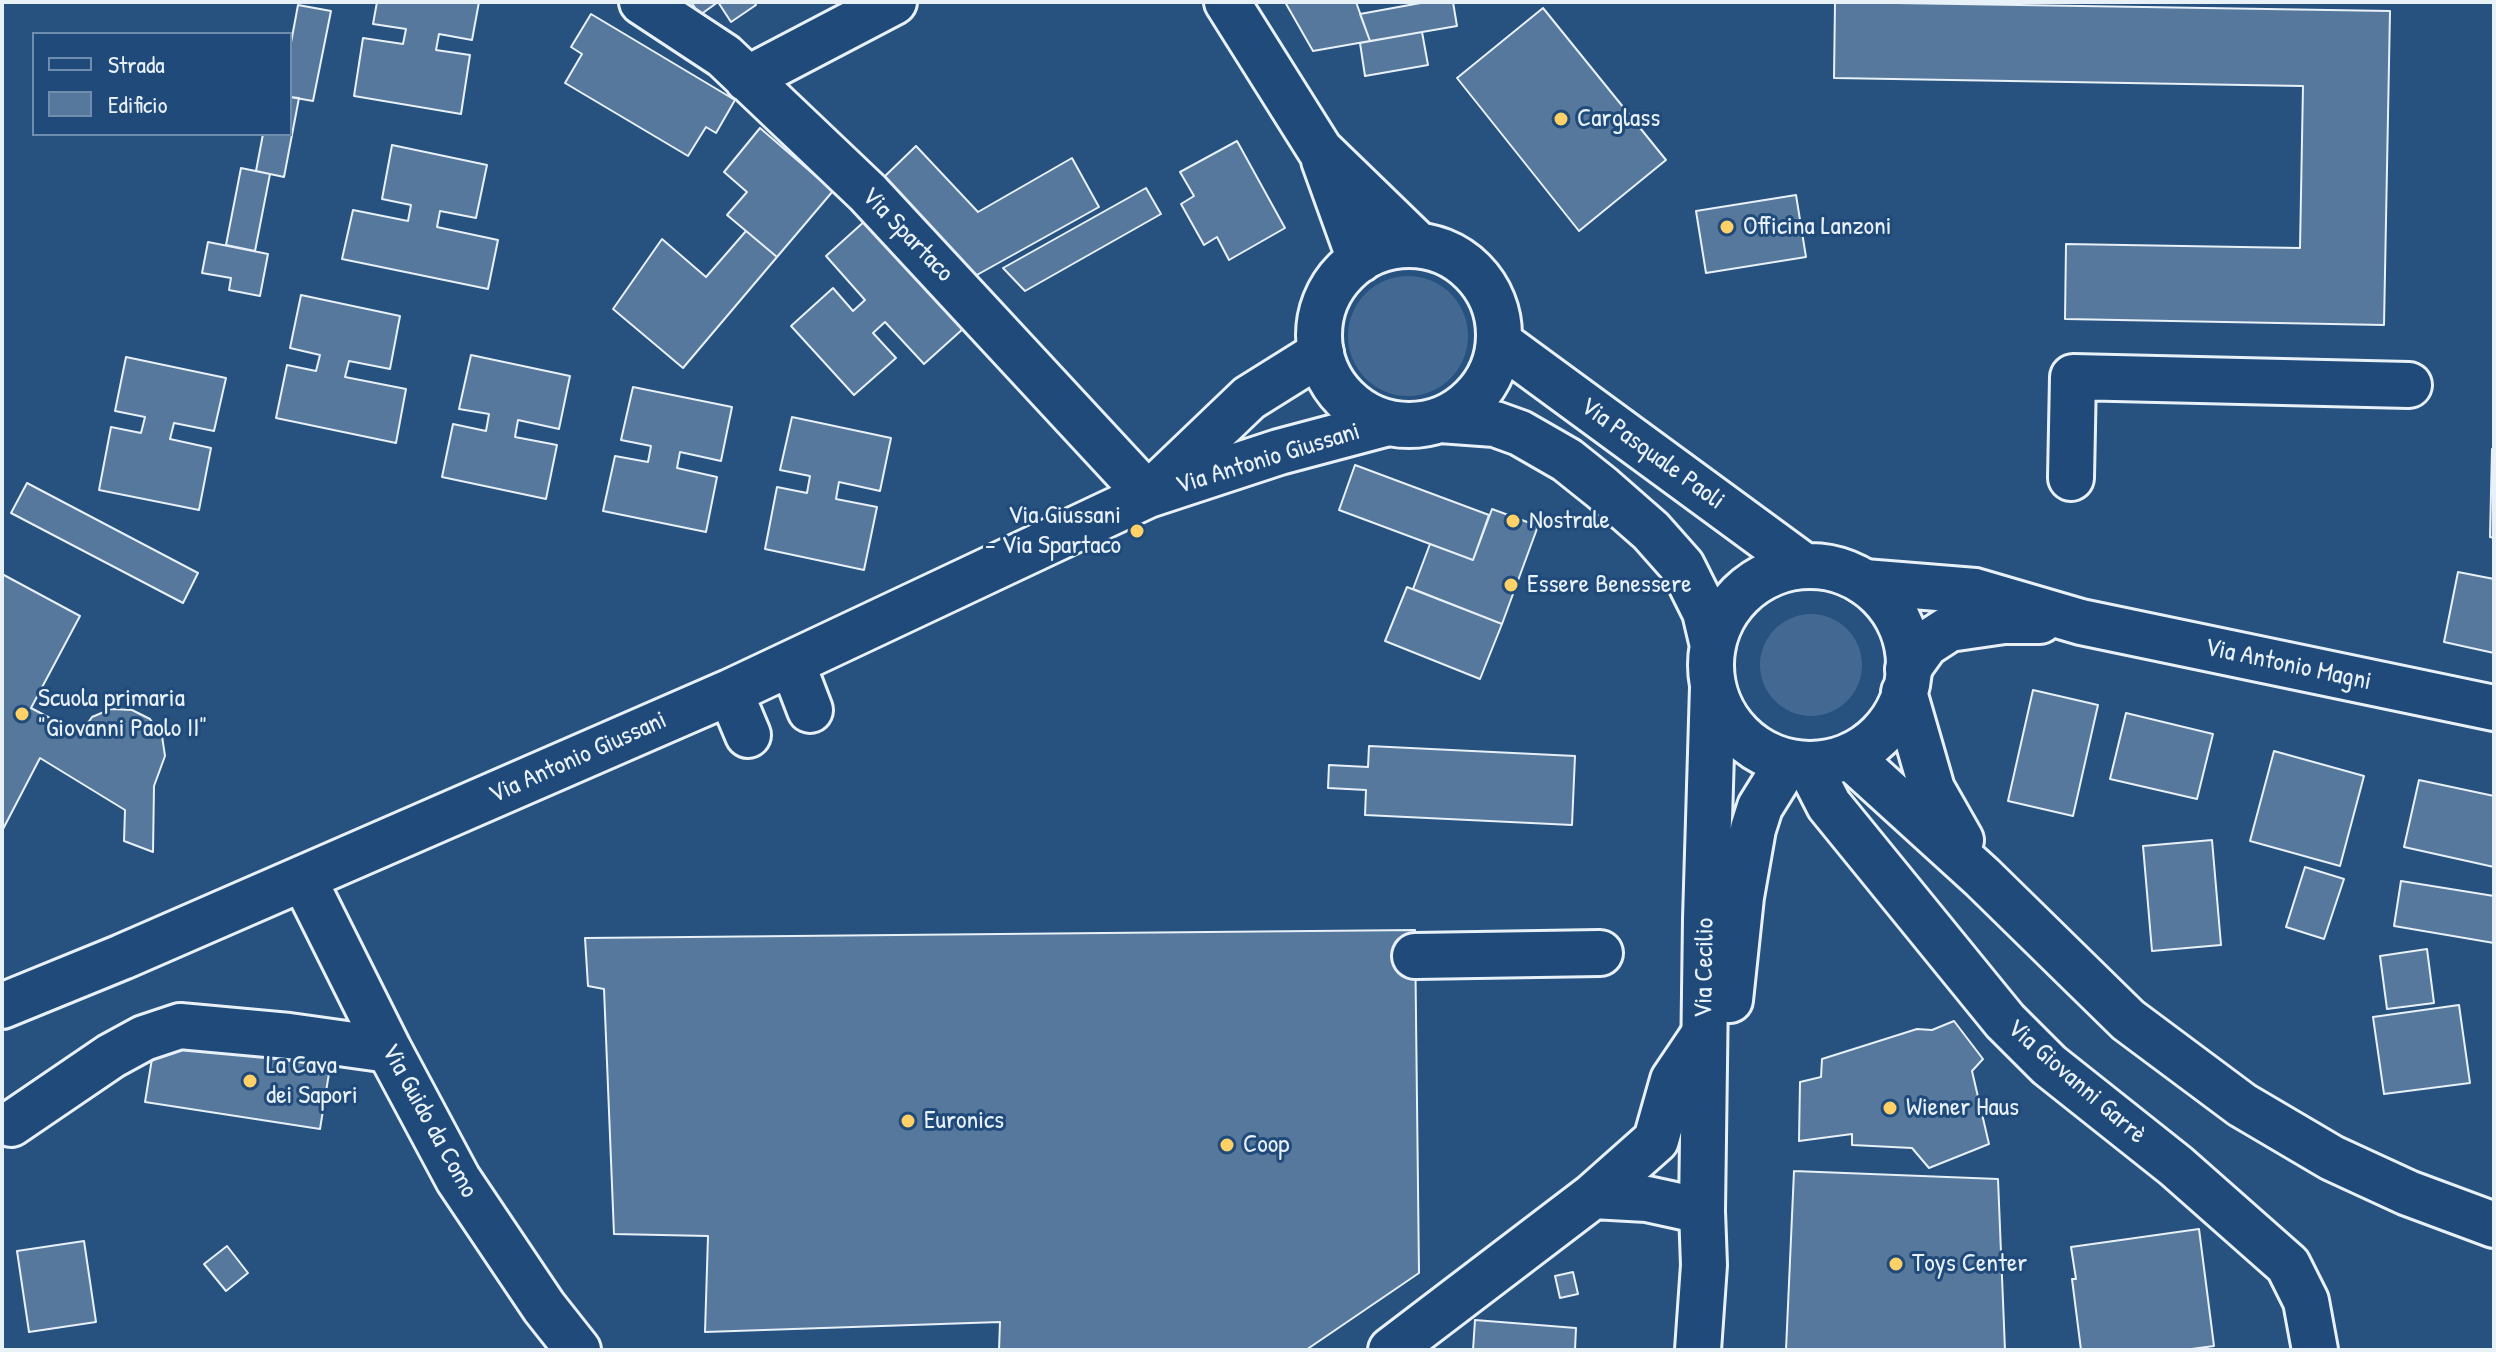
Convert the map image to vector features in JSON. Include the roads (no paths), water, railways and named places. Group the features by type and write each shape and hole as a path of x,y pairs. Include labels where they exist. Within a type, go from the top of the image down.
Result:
{"street":[{"name":"Via Spartaco","path":"642,2 724,56 868,193 1148,495"},
{"path":"747,79 894,2"},
{"path":"1227,2 1320,150 1360,260"},
{"path":"1320,150 1418,245"},
{"path":"1396,245 1418,245 1450,253 1484,283 1499,321 1500,343 1486,385 1459,411 1440,420 1416,425 1388,423 1364,413 1343,396 1325,369 1319,332 1327,296 1346,269 1396,245"},
{"name":"Via Pasquale Paoli","path":"1500,343 1804,566"},
{"name":"Via Antonio Giussani","path":"1148,495 1249,398 1321,353"},
{"path":"2071,478 2073,377 2409,385"},
{"path":"1440,420 1495,424 1520,433 1567,460 1651,531 1682,566 1705,612 1725,716 1745,740 1772,757 1815,761 1865,748 1890,723 1906,681 1926,644 1949,629 2004,621 2081,622"},
{"name":"Via Antonio Giussani","path":"2,1006 122,957 730,692 1148,495 1279,452 1388,423"},
{"path":"1713,666 1724,615 1745,590 1773,573 1804,566 1835,569 1864,582 1885,601 1901,626 1905,640 1906,681 1932,789 1982,877"},
{"path":"1864,582 1975,591 2081,622"},
{"name":"Via Antonio Magni","path":"2081,622 2494,708"},
{"path":"792,663 810,710"},
{"name":"Via Cecilio","path":"1698,1350 1703,1230 1707,806 1713,666"},
{"path":"730,692 748,735"},
{"path":"1815,761 1982,877 2128,1020 2242,1105 2332,1158 2408,1193 2494,1225"},
{"name":"Via Cecilio","path":"1703,1230 1744,874 1760,807 1815,761"},
{"name":"Via Giovanni Garrè","path":"1815,761 1829,805 2005,1021 2049,1065 2176,1166 2288,1265 2306,1301 2315,1350"},
{"name":"Via Guido da Como","path":"303,878 458,1179 544,1307 578,1350"},
{"path":"1415,956 1600,953"},
{"path":"11,1124 111,1056 144,1038 180,1026 289,1036 389,1050"},
{"path":"1391,1350 1593,1196 1656,1140 1673,1080 1704,1034"},
{"path":"1593,1196 1647,1199 1703,1230"}],"place":[{"name":"Carglass","path":"1561,119"},
{"name":"Officina Lanzoni","path":"1727,227"},
{"name":"Nostrale","path":"1513,521"},
{"name":"Via Giussani - Via Spartaco","path":"1137,531"},
{"name":"Essere Benessere","path":"1511,585"},
{"name":"Scuola primaria \"Giovanni Paolo II\"","path":"22,714"},
{"name":"La Cava dei Sapori","path":"250,1081"},
{"name":"Wiener Haus","path":"1890,1108"},
{"name":"Euronics","path":"908,1121"},
{"name":"Coop","path":"1227,1145"},
{"name":"Toys Center","path":"1896,1264"}]}
